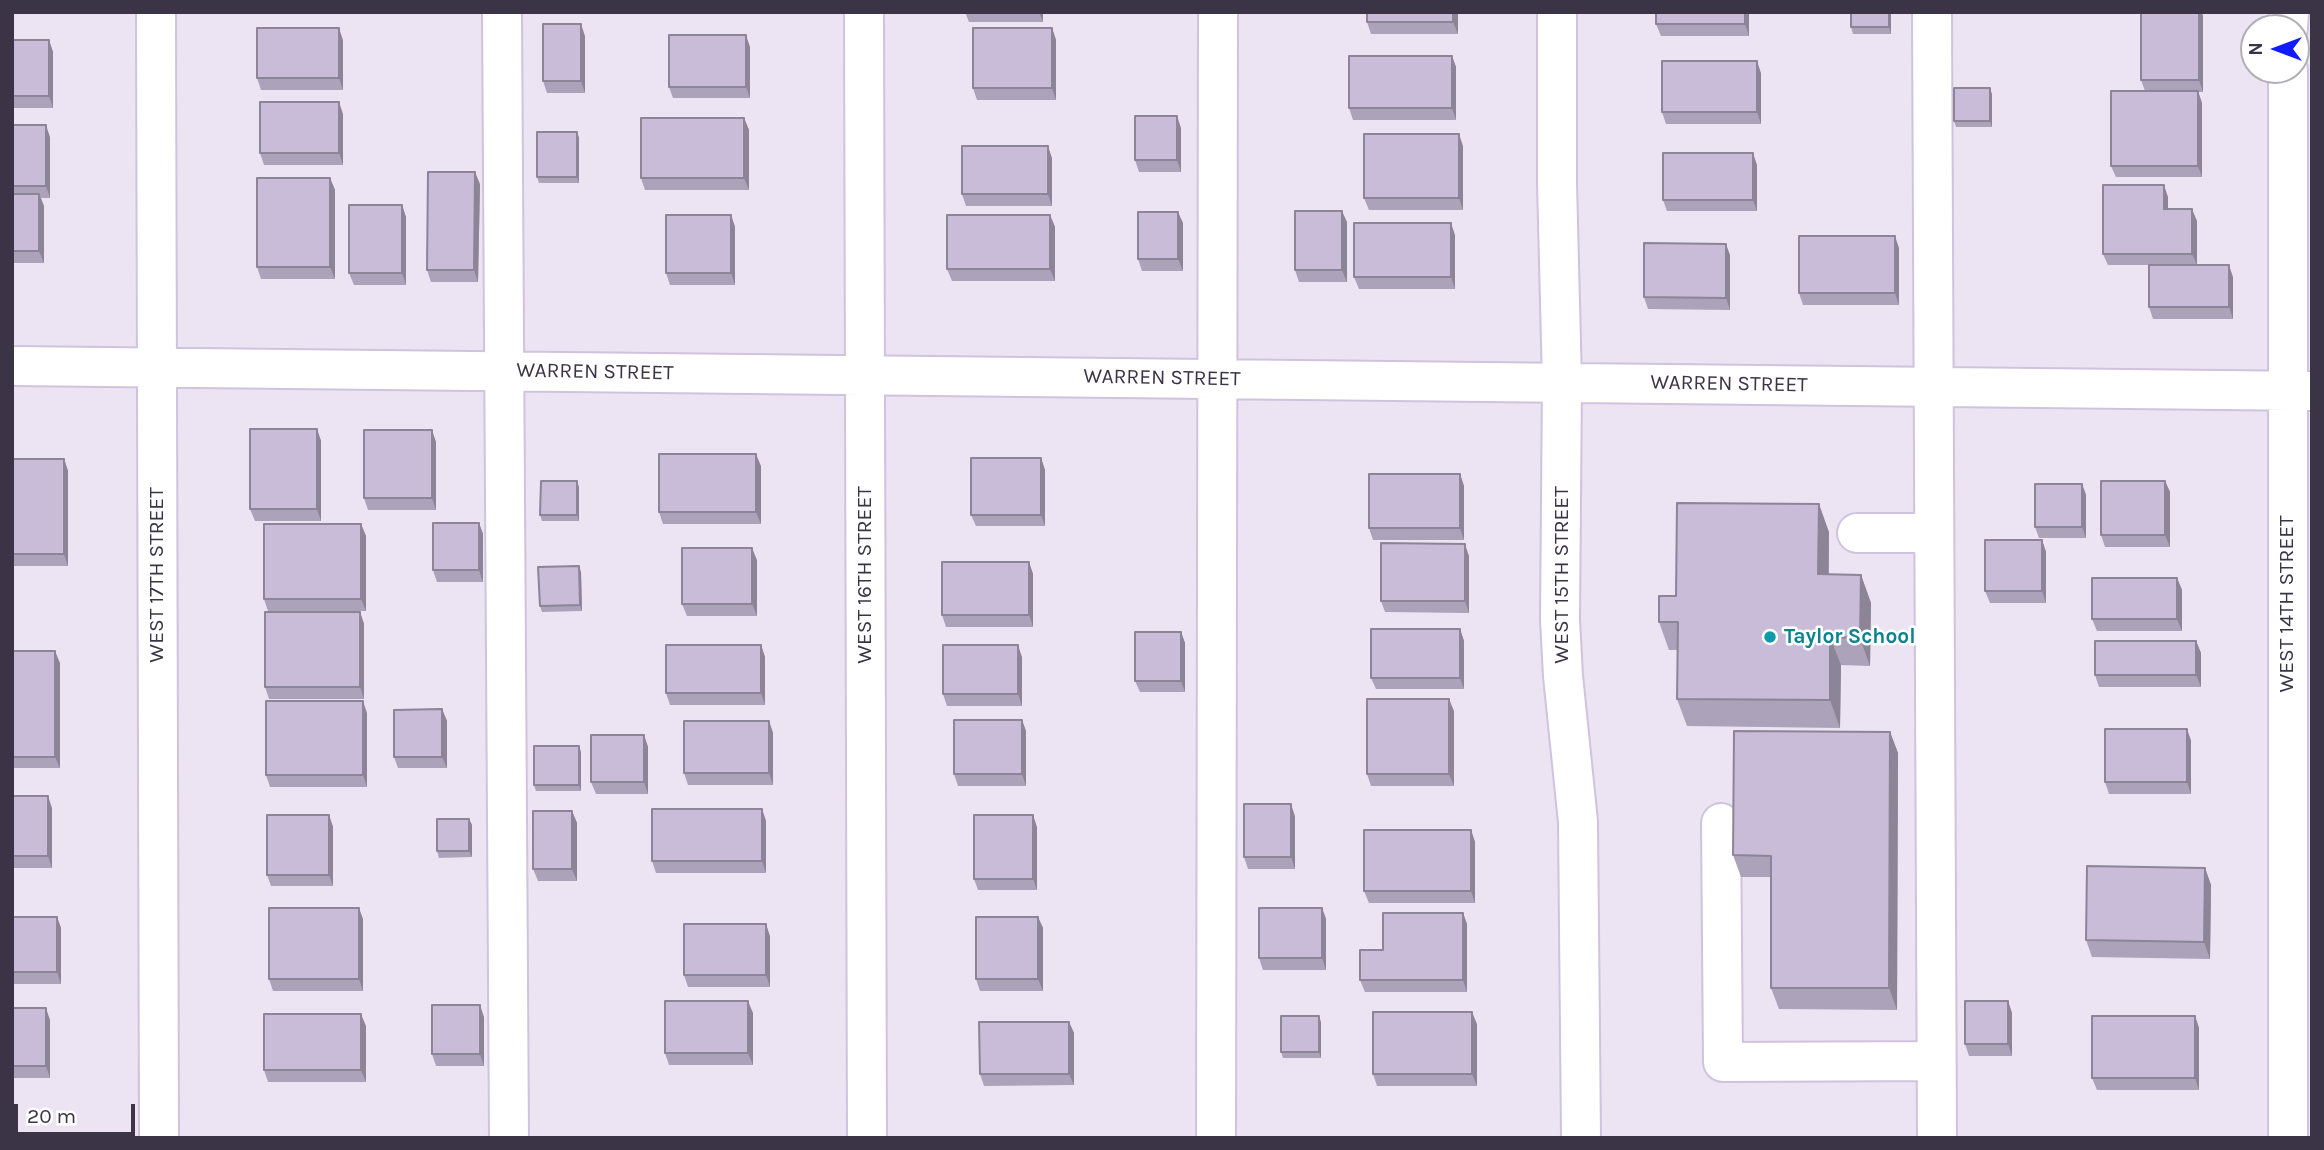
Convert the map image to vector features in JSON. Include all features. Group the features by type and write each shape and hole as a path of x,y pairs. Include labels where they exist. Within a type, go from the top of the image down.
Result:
{"street":[{"name":"WEST 17TH STREET","path":"156,12 159,1138"},
{"path":"502,12 509,1138"},
{"name":"WEST 16TH STREET","path":"863,12 867,1138"},
{"path":"1216,1138 1218,12"},
{"name":"WEST 15TH STREET","path":"1557,12 1562,382 1560,620 1578,822 1581,1138"},
{"path":"1932,12 1937,1138"},
{"name":"WEST 14TH STREET","path":"2288,84 2299,391 2288,1138"},
{"name":"WARREN STREET","path":"12,366 2299,391"},
{"path":"1857,533 1934,533"},
{"path":"1721,823 1723,1062 1936,1061"}],"building":[{"path":"1367,12 1453,12 1453,22 1367,22"},
{"path":"1656,12 1745,12 1745,24 1656,24"},
{"path":"1851,12 1889,12 1889,27 1851,27"},
{"path":"2141,12 2199,12 2199,80 2141,80"},
{"path":"543,24 581,24 581,81 543,81"},
{"path":"257,28 339,28 339,78 257,78"},
{"path":"973,28 1052,28 1052,88 973,88"},
{"path":"669,35 746,35 746,87 669,87"},
{"path":"12,40 49,40 49,96 12,96"},
{"path":"1349,56 1452,56 1452,108 1349,108"},
{"path":"1662,61 1757,61 1757,112 1662,112"},
{"path":"1954,88 1990,88 1990,121 1954,121"},
{"path":"2111,91 2198,91 2198,166 2111,166"},
{"path":"260,102 339,102 339,153 260,153"},
{"path":"1135,116 1177,116 1177,160 1135,160"},
{"path":"641,118 744,118 744,178 641,178"},
{"path":"12,125 46,125 46,186 12,186"},
{"path":"537,132 577,132 577,177 537,177"},
{"path":"1364,134 1459,134 1459,198 1364,198"},
{"path":"962,146 1048,146 1048,194 962,194"},
{"path":"1663,153 1753,153 1753,200 1663,200"},
{"path":"428,172 475,172 474,270 427,270"},
{"path":"257,178 330,178 330,267 257,267"},
{"path":"2103,185 2164,185 2164,209 2192,209 2192,254 2103,254"},
{"path":"12,194 39,194 39,251 12,251"},
{"path":"349,205 402,205 402,273 349,273"},
{"path":"1295,211 1342,211 1342,270 1295,270"},
{"path":"1138,212 1178,212 1178,259 1138,259"},
{"path":"666,215 731,215 731,273 666,273"},
{"path":"947,215 1050,215 1050,269 947,269"},
{"path":"1354,223 1451,223 1451,277 1354,277"},
{"path":"1799,236 1895,236 1895,293 1799,293"},
{"path":"1644,243 1726,244 1726,298 1644,297"},
{"path":"2149,265 2229,265 2229,307 2149,307"},
{"path":"250,429 317,429 317,509 250,509"},
{"path":"364,430 432,430 432,498 364,498"},
{"path":"659,454 756,454 756,512 659,512"},
{"path":"971,458 1041,458 1041,515 971,515"},
{"path":"12,459 64,459 64,554 12,554"},
{"path":"1369,474 1460,474 1460,528 1369,528"},
{"path":"541,481 577,481 577,515 540,515"},
{"path":"2101,481 2165,481 2165,535 2101,535"},
{"path":"2035,484 2082,484 2082,527 2035,527"},
{"name":"Taylor School","path":"1677,503 1819,504 1818,574 1861,575 1860,638 1830,637 1830,700 1677,699 1678,622 1659,622 1659,596 1676,596"},
{"path":"433,523 479,523 479,570 433,570"},
{"path":"264,524 361,524 361,599 264,599"},
{"path":"1985,540 2042,540 2042,591 1985,591"},
{"path":"1381,543 1465,544 1465,601 1381,601"},
{"path":"682,548 752,548 752,604 682,604"},
{"path":"942,562 1029,562 1029,615 942,615"},
{"path":"579,566 580,605 540,606 538,567"},
{"path":"2092,578 2177,578 2177,619 2092,619"},
{"path":"265,612 360,612 360,687 265,687"},
{"path":"1371,629 1460,629 1460,678 1371,678"},
{"path":"1135,632 1181,632 1181,681 1135,681"},
{"path":"2095,641 2196,641 2196,675 2095,675"},
{"path":"666,645 761,645 761,693 666,693"},
{"path":"943,645 1018,645 1018,694 943,694"},
{"path":"12,651 55,651 55,757 12,757"},
{"path":"1367,699 1449,699 1449,774 1367,774"},
{"path":"266,701 363,701 363,775 266,775"},
{"path":"442,709 442,757 394,757 394,710"},
{"path":"954,720 1022,720 1022,774 954,774"},
{"path":"684,721 769,721 769,773 684,773"},
{"path":"2105,729 2187,729 2187,782 2105,782"},
{"path":"1734,731 1890,732 1889,988 1771,988 1771,856 1733,855"},
{"path":"591,735 644,735 644,782 591,782"},
{"path":"534,746 579,746 579,785 534,785"},
{"path":"12,796 48,796 48,856 12,856"},
{"path":"1244,804 1291,804 1291,857 1244,857"},
{"path":"652,809 762,809 762,861 652,861"},
{"path":"533,811 572,811 572,869 533,869"},
{"path":"267,815 329,815 329,875 267,875"},
{"path":"974,815 1033,815 1033,879 974,879"},
{"path":"437,819 469,819 469,851 437,851"},
{"path":"1364,830 1471,830 1471,891 1364,891"},
{"path":"2087,866 2205,868 2204,942 2086,940"},
{"path":"269,908 359,908 359,979 269,979"},
{"path":"1259,908 1322,908 1322,958 1259,958"},
{"path":"1383,913 1463,913 1463,980 1360,980 1360,950 1383,950"},
{"path":"12,917 57,917 57,972 12,972"},
{"path":"976,917 1038,917 1038,979 976,979"},
{"path":"684,924 766,924 766,975 684,975"},
{"path":"665,1001 748,1001 748,1053 665,1053"},
{"path":"1965,1001 2008,1001 2008,1044 1965,1044"},
{"path":"432,1005 480,1005 480,1054 432,1054"},
{"path":"12,1008 46,1008 46,1066 12,1066"},
{"path":"1373,1012 1472,1012 1472,1074 1373,1074"},
{"path":"264,1014 361,1014 361,1070 264,1070"},
{"path":"1281,1016 1319,1016 1319,1052 1281,1052"},
{"path":"2092,1016 2195,1016 2195,1078 2092,1078"},
{"path":"979,1022 1069,1022 1069,1074 980,1074"}],"place":[{"name":"Taylor School","path":"1770,637"}]}
